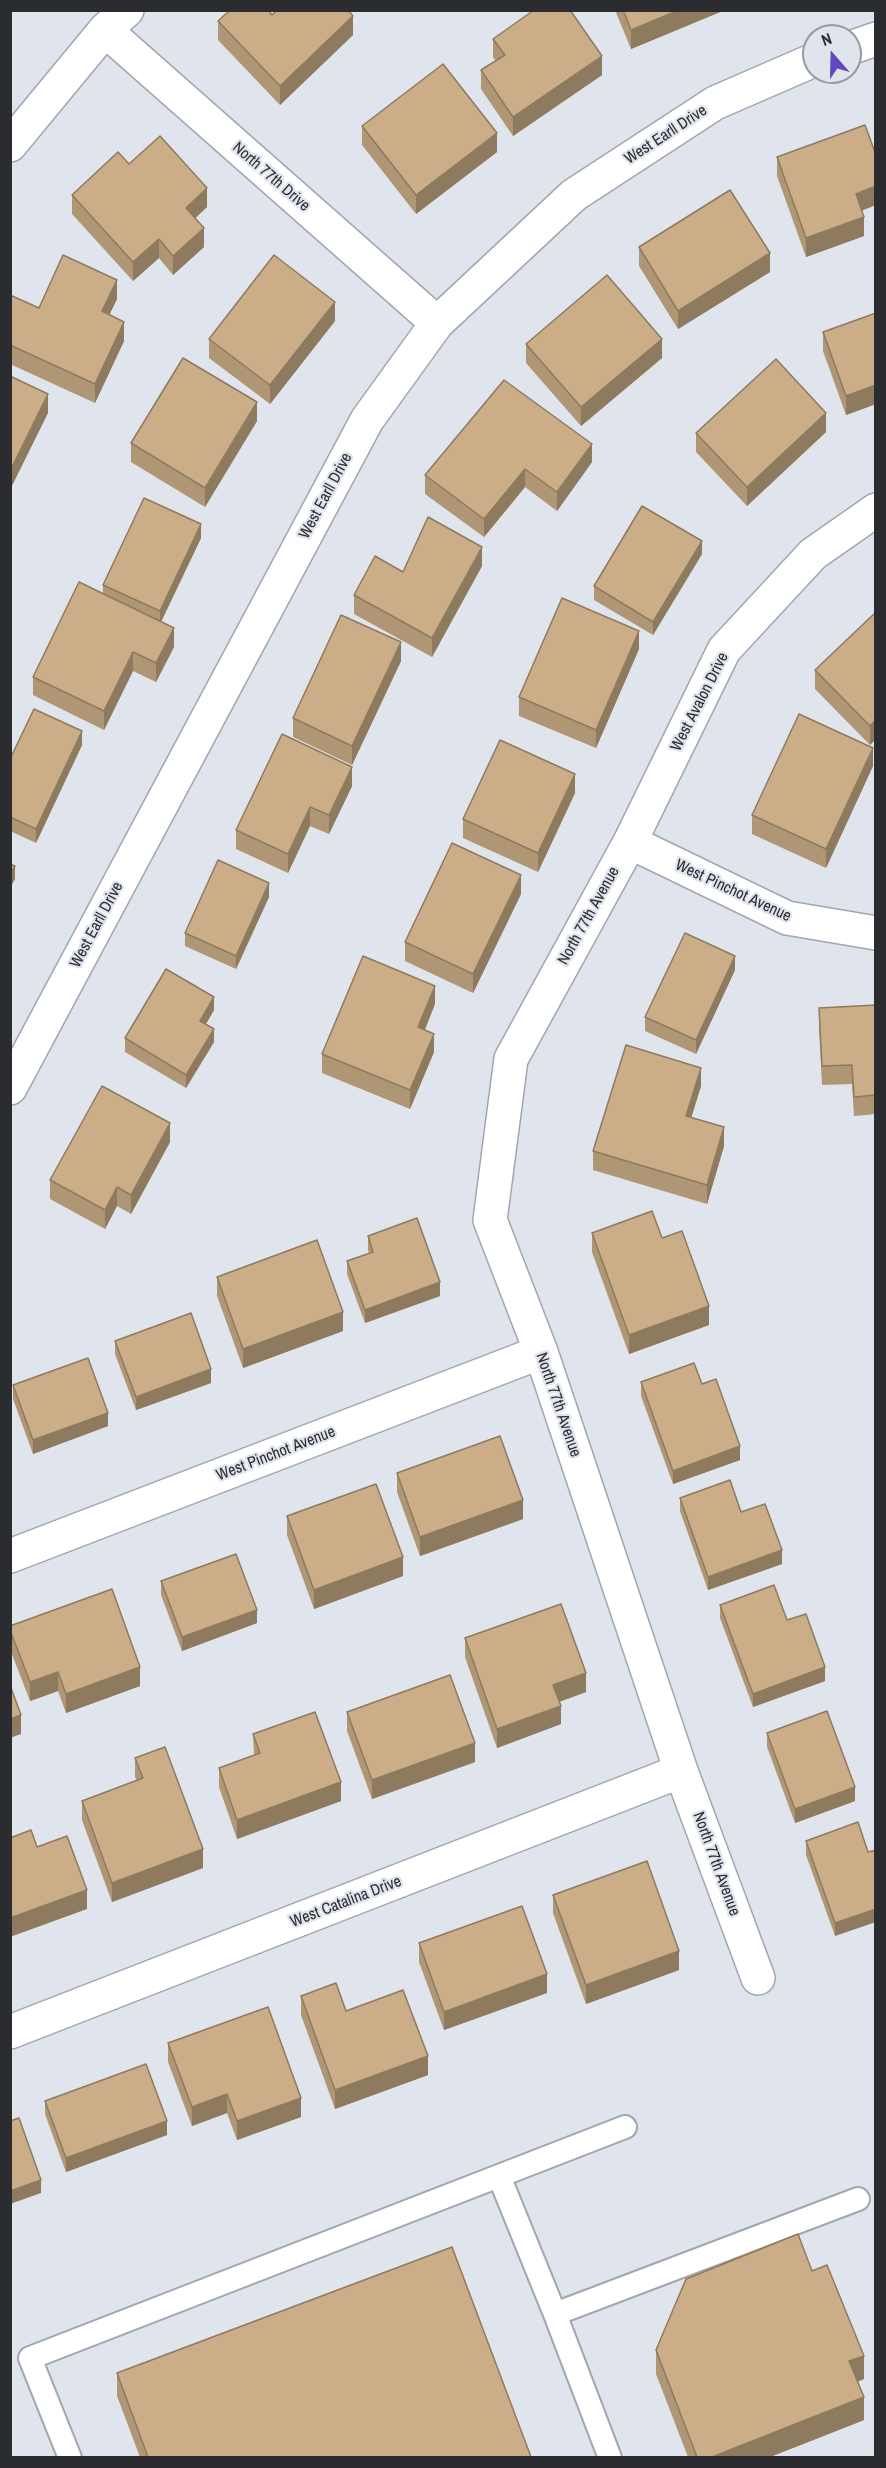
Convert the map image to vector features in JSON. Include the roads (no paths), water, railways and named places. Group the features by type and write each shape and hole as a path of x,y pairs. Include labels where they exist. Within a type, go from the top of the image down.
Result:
{"street":[{"path":"10,145 116,20"},
{"name":"North 77th Drive","path":"116,20 437,323"},
{"name":"West Earll Drive","path":"10,1088 367,420 437,323 573,195 715,103 802,65"},
{"name":"West Avalon Drive","path":"630,842 724,650 813,554 876,510"},
{"name":"West Pinchot Avenue","path":"630,842 787,918 876,933"},
{"name":"North 77th Avenue","path":"630,842 511,1059 490,1220 541,1352 681,1771 758,1978"},
{"name":"West Pinchot Avenue","path":"10,1556 541,1352"},
{"name":"West Catalina Drive","path":"10,2032 681,1771"}],"lane":[{"path":"70,2457 30,2358 625,2127"},
{"path":"498,2176 555,2313 610,2457"},
{"path":"555,2313 858,2199"}]}
